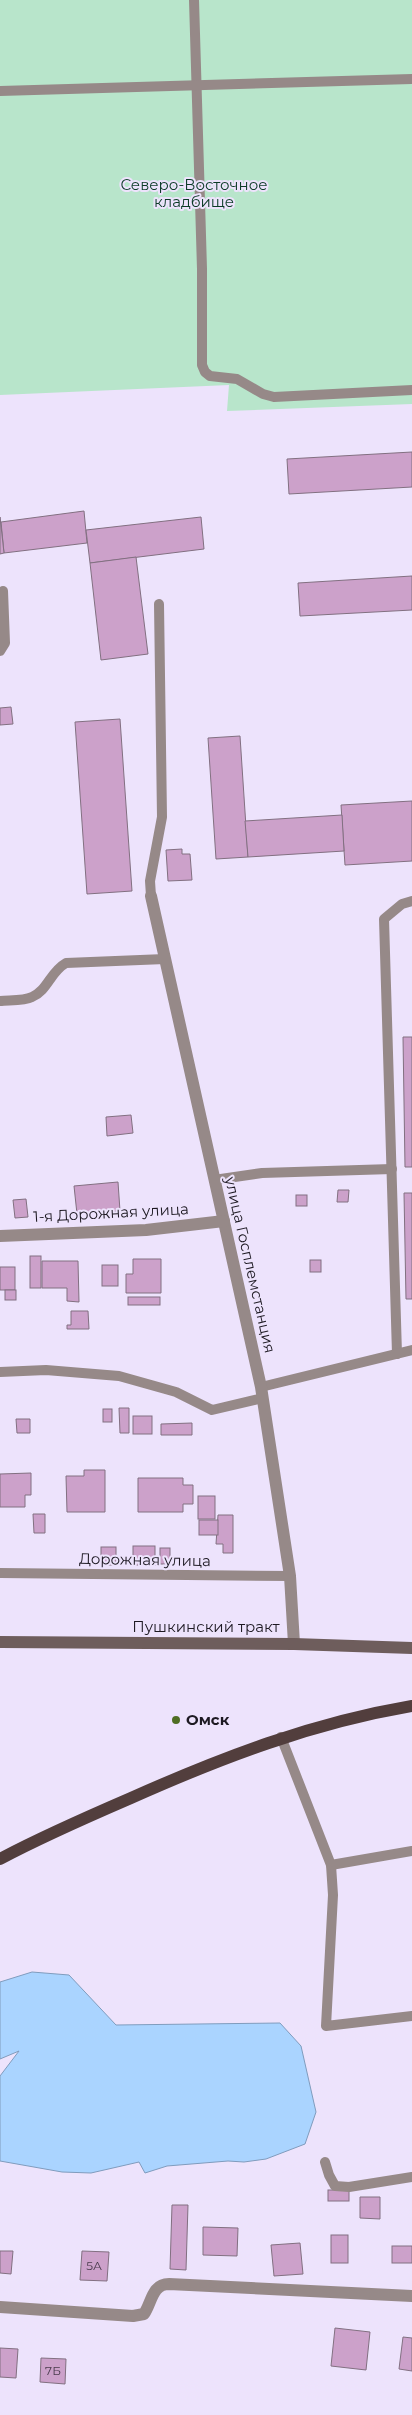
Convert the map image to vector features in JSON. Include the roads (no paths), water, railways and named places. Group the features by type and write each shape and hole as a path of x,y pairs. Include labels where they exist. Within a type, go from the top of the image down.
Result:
{"main road":[{"name":"Пушкинский тракт","path":"0,1642 294,1644 412,1648"},
{"path":"0,1859 41,1837 186,1773 281,1737 360,1715 412,1706"}],"street":[{"name":"улица Госплемстанция","path":"151,896 262,1392 290,1576 294,1644"},
{"name":"1-я Дорожная улица","path":"0,1236 146,1230 224,1222"},
{"path":"0,2307 132,2316 144,2314 155,2289 162,2284 412,2296"}],"lane":[{"path":"194,0 195,84 202,268 202,365 205,372 210,376 237,379 263,394 274,397 412,390"},
{"path":"0,91 412,79"},
{"path":"0,651 5,643 3,591"},
{"path":"151,896 151,875 162,817 159,604"},
{"path":"397,1354 384,920 402,904 412,901"},
{"path":"0,1001 32,998 44,988 56,969 66,963 165,959"},
{"path":"214,1180 262,1173 392,1169"},
{"path":"0,1372 46,1370 119,1376 176,1392 212,1410 262,1392 412,1350"},
{"name":"Дорожная улица","path":"0,1573 290,1576"},
{"path":"281,1737 331,1865 333,1895 326,2026 412,2016"},
{"path":"331,1865 412,1851"},
{"path":"325,2162 335,2186 349,2187 412,2176"}],"water":[{"path":"32,1972 69,1975 116,2025 280,2023 301,2046 316,2112 305,2144 266,2159 167,2166 145,2173 139,2162 91,2173 62,2172 0,2161 0,2076 19,2051 0,2059 0,1982"}],"place":[{"name":"Омск","path":"176,1720"}],"park label":[{"name":"Северо-Восточное кладбище","path":"194,194"}]}
